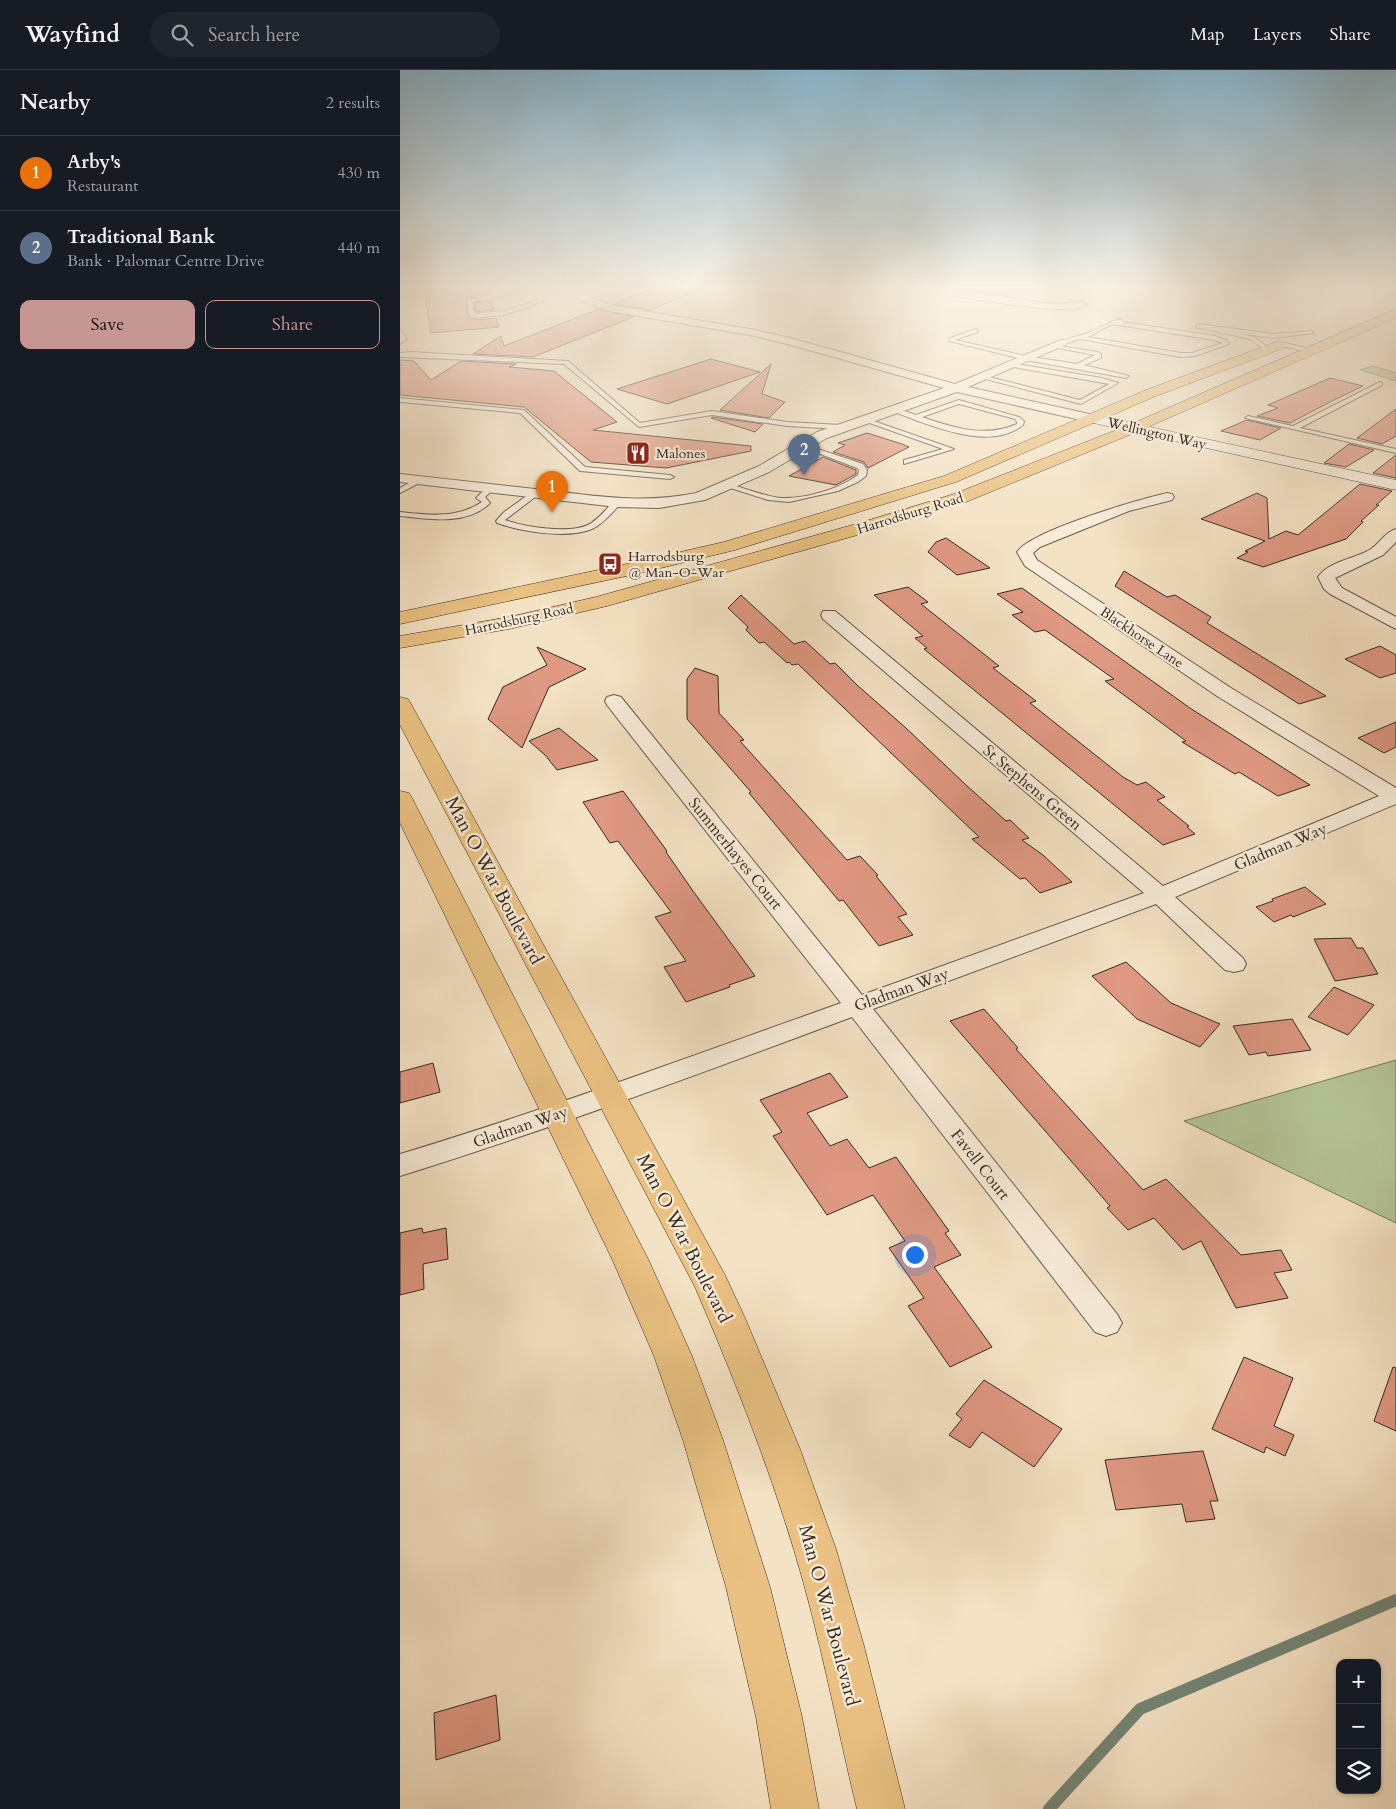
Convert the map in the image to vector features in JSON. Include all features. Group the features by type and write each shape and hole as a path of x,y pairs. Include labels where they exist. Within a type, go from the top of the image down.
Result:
{"main road":[{"name":"Harrodsburg Road","path":"400,618 636,568 729,546 950,479 1094,419 1160,389 1210,370"},
{"name":"Harrodsburg Road","path":"400,642 509,622 600,602 862,528 960,498 1134,428 1263,370"},
{"name":"Man O War Boulevard","path":"400,704 712,1286 751,1373 782,1453 815,1551 842,1644 881,1809"},
{"path":"400,798 558,1112 638,1278 673,1356 703,1440 748,1587 779,1717 794,1809"}],"street":[{"name":"Wellington Way","path":"895,370 956,388 1396,485"},
{"path":"401,486 418,480 617,503 673,503 728,486 777,463 822,435 841,427 956,388 998,370"},
{"name":"Blackhorse Lane","path":"1167,497 1124,508 1035,544 1025,552 1026,556 1031,563 1224,692 1396,796"},
{"path":"1396,534 1377,552 1334,570 1326,578 1330,586 1336,591 1396,624"},
{"name":"St Stephens Green","path":"829,615 1160,895 1234,964"},
{"name":"Summerhayes Court","path":"614,701 857,1005"},
{"name":"Gladman Way","path":"400,1165 478,1141 611,1095 1160,895 1260,855 1396,796"},
{"name":"Favell Court","path":"857,1005 1106,1323"}],"lane":[{"path":"576,370 639,424 712,414 787,424 841,427"},
{"path":"981,377 1081,402 1115,383 1078,375 1035,370"},
{"path":"1098,370 1126,376"},
{"path":"1016,386 1044,372"},
{"path":"1294,428 1380,384"},
{"path":"400,400 522,411 583,469 670,477"},
{"path":"893,409 916,417 960,431 975,433 999,433 1020,425 1021,421 1017,418 959,402 916,417"},
{"path":"1005,422 1017,418"},
{"path":"1248,418 1396,451"},
{"path":"863,420 950,450 908,462"},
{"path":"975,433 992,427"},
{"path":"728,486 779,500 792,500 845,486 862,476 864,470 860,466 804,446"},
{"path":"400,514 438,518 453,517 476,510 486,503 480,498 491,488"},
{"path":"535,494 500,521 520,526 566,532 580,530 599,520 617,503"}],"green space":[{"path":"1361,370 1387,370 1396,373 1396,381"},
{"path":"1396,1060 1396,1223 1184,1121"}],"building":[{"path":"400,370 422,370 431,380 447,370 554,371 617,422 593,430 751,446 751,451 666,468 591,462 524,407 400,395"},
{"path":"676,370 753,370 760,372 667,404 617,389"},
{"path":"764,370 769,370 762,394 785,402 769,418 720,410"},
{"path":"1330,378 1363,386 1290,423 1257,416 1278,408 1268,405"},
{"path":"1396,409 1396,436 1382,444 1357,438"},
{"path":"711,418 763,424 755,432"},
{"path":"1247,420 1281,428 1260,440 1221,431"},
{"path":"867,433 909,447 868,468 864,462 833,452 845,445 838,443"},
{"path":"1349,444 1374,450 1346,467 1324,463"},
{"path":"1396,455 1396,478 1373,473"},
{"path":"823,457 856,470 856,474 836,485 789,476"},
{"path":"1360,484 1392,491 1376,505 1379,505 1361,521 1363,522 1346,539 1263,567 1237,558 1248,552 1245,551 1265,541 1201,519 1257,493 1267,498 1269,539 1286,531 1298,535"},
{"path":"946,538 990,568 957,575 928,552 936,542"},
{"path":"1124,571 1167,597 1175,595 1211,617 1207,623 1326,696 1299,704 1115,586"},
{"path":"908,587 928,602 921,604 999,666 993,668 1036,701 1030,703 1123,777 1137,785 1146,782 1165,797 1157,800 1189,826 1187,827 1195,834 1163,845 924,649 927,648 915,638 923,636 874,595"},
{"path":"1022,588 1190,708 1310,785 1278,796 1239,772 1235,774 1182,742 1186,741 1105,681 1114,679 1045,630 1035,632 1012,615 1023,612 997,594"},
{"path":"741,595 794,644 805,641 830,664 835,663 1006,821 1010,820 1029,838 1022,840 1043,855 1072,882 1040,893 1025,878 1020,879 972,839 979,837 798,664 792,665 789,662 787,663 764,642 759,643 746,630 748,627 728,608"},
{"path":"1380,646 1396,655 1396,673 1380,678 1345,659"},
{"path":"537,647 586,669 549,687 522,748 488,719 503,687 547,665"},
{"path":"695,668 718,676 719,713 744,740 740,741 847,860 860,856 878,875 876,876 907,914 898,917 913,935 879,946 843,900 839,901 749,793 751,792 687,719 687,679"},
{"path":"1396,722 1396,747 1384,753 1358,738"},
{"path":"559,728 598,760 557,770 545,755 529,741"},
{"path":"623,791 755,976 686,1002 664,967 686,961 655,917 671,912 618,841 610,843 583,802"},
{"path":"1305,887 1326,904 1274,922 1256,907 1273,901 1272,899"},
{"path":"1351,938 1357,948 1363,948 1378,974 1335,981 1314,939"},
{"path":"1126,962 1171,1003 1220,1024 1200,1047 1137,1019 1092,976"},
{"path":"1334,987 1374,1005 1348,1035 1308,1017"},
{"path":"984,1009 1018,1048 1016,1049 1143,1190 1166,1179 1241,1255 1281,1250 1292,1270 1274,1273 1288,1298 1236,1308 1201,1241 1183,1250 1154,1218 1128,1230 1107,1208 1110,1206 950,1021"},
{"path":"1292,1019 1311,1050 1268,1056 1266,1052 1249,1055 1233,1026"},
{"path":"433,1063 440,1092 400,1103 400,1072"},
{"path":"830,1073 848,1097 807,1113 830,1146 847,1139 869,1168 896,1157 949,1231 945,1233 961,1255 934,1267 992,1347 950,1367 908,1306 924,1298 889,1248 905,1241 873,1195 827,1215 773,1136 782,1132 760,1100"},
{"path":"422,1228 423,1233 446,1228 448,1259 423,1264 424,1289 400,1295 400,1233"},
{"path":"1244,1357 1293,1378 1274,1426 1294,1435 1285,1456 1266,1447 1264,1453 1212,1429"},
{"path":"1393,1367 1396,1368 1396,1431 1374,1421"},
{"path":"984,1380 1062,1429 1034,1467 982,1432 970,1448 949,1435 962,1419 956,1414"},
{"path":"1203,1451 1218,1501 1210,1501 1215,1519 1186,1522 1182,1504 1116,1510 1105,1460"},
{"path":"496,1695 500,1740 436,1760 434,1713"}],"waterway":[{"path":"1049,1809 1140,1709 1396,1600"}],"place":[{"name":"Malones","path":"638,453"},
{"name":"Traditional Bank","path":"804,475"},
{"name":"Arby's","path":"552,512"},
{"name":"Harrodsburg @ Man-O-War","path":"610,564"}]}
